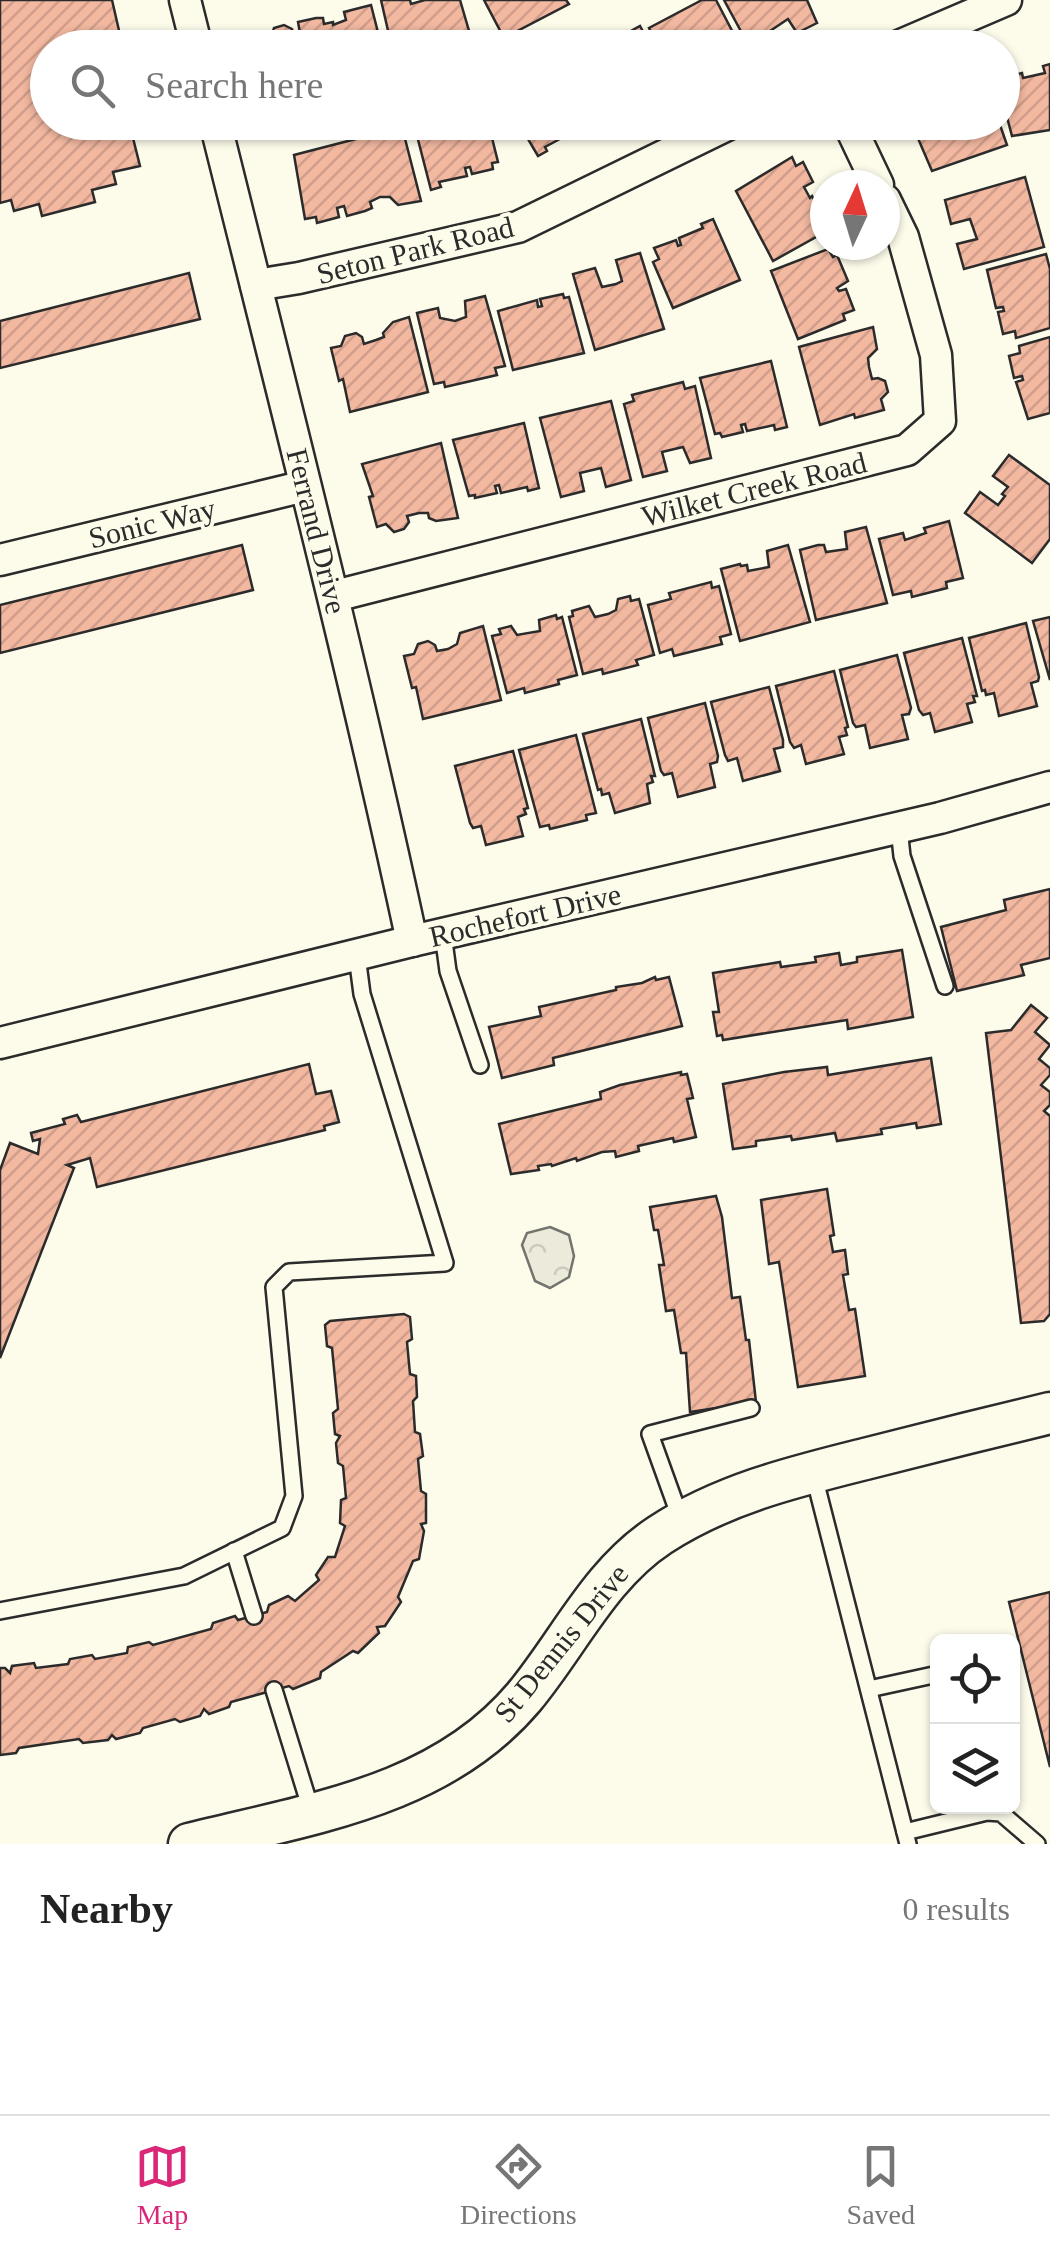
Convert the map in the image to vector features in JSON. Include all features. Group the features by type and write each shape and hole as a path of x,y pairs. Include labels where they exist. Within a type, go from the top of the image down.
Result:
{"street":[{"path":"185,0 192,30"},
{"path":"936,30 1006,0"},
{"name":"Ferrand Drive","path":"220,140 335,596 412,942"},
{"name":"Seton Park Road","path":"256,284 299,278 518,227 696,140"},
{"path":"857,140 871,170"},
{"name":"Wilket Creek Road","path":"335,596 907,450 940,421 936,355 900,233"},
{"name":"Sonic Way","path":"0,560 305,486"},
{"name":"Rochefort Drive","path":"0,1043 899,828 1050,787"},
{"name":"St Dennis Drive","path":"189,1844 385,1793 452,1760 488,1732 530,1689 618,1570 682,1521 728,1498 814,1472 1050,1413"}],"lane":[{"path":"899,828 902,856 946,986"},
{"path":"443,934 448,971 480,1065"},
{"path":"0,1611 184,1576 282,1528 294,1496 274,1287 289,1272 444,1263 362,994 357,956"},
{"path":"682,1521 650,1434 751,1408"},
{"path":"814,1472 906,1838 987,1812 1001,1813 1037,1844"},
{"path":"234,1551 254,1616"},
{"path":"868,1689 930,1676"},
{"path":"274,1690 312,1813"}],"green space":[{"path":"550,1227 569,1235 574,1256 569,1277 550,1288 535,1281 522,1245 527,1233"}],"building":[{"path":"0,0 112,0 119,30 30,30 30,140 134,140 140,166 113,172 116,184 92,190 95,202 42,216 39,204 14,211 11,200 0,203"},
{"path":"381,0 410,0 411,4 460,0 469,30 388,30"},
{"path":"484,0 566,0 569,4 519,30 500,30"},
{"path":"702,0 716,0 732,30 650,30"},
{"path":"724,0 807,0 817,23 795,30 788,19 772,30 740,30"},
{"path":"371,5 377,30 299,30 298,22 316,18 333,25 346,20 344,12"},
{"path":"1050,64 1050,130 1020,135 1020,74 1023,78 1045,73 1043,66"},
{"path":"352,140 405,140 421,201 398,205 390,197 380,197 370,202 372,208 365,211 347,216 344,206 337,208 339,217 317,223 316,217 305,219 294,155"},
{"path":"418,140 492,140 498,162 492,163 493,169 472,174 470,167 465,168 467,176 439,182 441,187 431,190"},
{"path":"529,140 558,140 545,147 547,151 538,156"},
{"path":"919,140 1005,140 1007,145 932,171"},
{"path":"792,157 796,166 803,162 810,176 810,184 804,187 810,198 810,240 773,261 736,191"},
{"path":"1025,177 1044,247 964,269 957,244 977,239 970,219 951,224 945,200"},
{"path":"713,219 740,280 673,308 653,262 659,259 654,248 676,240 681,245 679,238"},
{"path":"640,253 664,329 595,350 573,274 595,268 602,287 616,284 622,281 616,260"},
{"path":"1046,254 1050,269 1050,328 1016,338 1015,331 1003,334 998,312 1004,311 1003,307 996,308 987,270"},
{"path":"810,256 810,260 839,260 848,281 837,288 846,289 854,310 843,314 845,320 798,339 771,271"},
{"path":"189,273 200,319 0,368 0,321"},
{"path":"563,294 564,298 569,297 584,353 513,370 498,311 537,300 538,307 542,306 540,299"},
{"path":"485,296 505,366 495,368 497,375 445,387 444,382 434,384 417,313 438,308 440,318 455,321 466,317 465,301"},
{"path":"409,317 428,392 350,412 331,348 341,346 345,336 356,333 364,344 384,337 393,322"},
{"path":"873,327 877,349 868,358 869,367 872,379 885,381 888,392 881,399 884,410 820,425 799,347"},
{"path":"1050,337 1050,413 1028,419 1016,382 1023,380 1022,376 1014,378 1009,356 1020,353 1019,346"},
{"path":"771,361 787,427 775,430 774,425 747,431 745,424 741,425 743,432 722,437 715,434 700,378"},
{"path":"683,382 685,389 695,386 711,458 690,463 683,447 662,452 667,471 643,477 624,404 634,401 632,395"},
{"path":"611,401 631,480 606,487 601,468 580,473 584,491 561,497 540,418"},
{"path":"524,423 539,488 501,493 499,485 495,486 497,493 469,496 453,440"},
{"path":"441,443 458,518 436,521 428,513 419,513 407,516 409,522 404,529 394,532 386,524 377,527 369,497 373,496 362,464"},
{"path":"1009,455 1050,485 1050,539 1032,563 965,513 980,492 998,505 1005,496 1002,494 1008,487 993,476"},
{"path":"949,521 963,578 946,582 947,588 912,597 911,591 893,595 879,539 903,533 905,540 926,533 924,528"},
{"path":"866,527 887,603 816,620 800,550 818,545 824,545 826,552 847,549 845,532"},
{"path":"242,545 253,590 0,653 0,605"},
{"path":"788,545 810,622 740,641 721,569 740,564 747,565 748,571 769,567 767,551"},
{"path":"711,582 712,588 719,586 731,634 720,637 722,644 674,656 672,649 660,653 648,605 671,599 669,593"},
{"path":"630,596 631,601 639,599 654,655 636,660 638,665 603,674 602,669 583,674 569,617 573,616 572,611 589,606 595,617 608,614 616,610 618,599"},
{"path":"556,615 557,619 562,617 577,675 525,693 524,688 507,693 492,636 511,626 517,635 540,631 539,620"},
{"path":"1050,617 1050,680 1033,621"},
{"path":"1026,623 1039,677 1031,683 1037,706 999,716 994,693 986,695 982,691 969,638"},
{"path":"483,626 501,700 423,719 404,656 414,654 418,644 428,641 437,651 448,649 457,644 460,633"},
{"path":"962,638 977,696 973,696 975,702 967,704 972,722 935,732 930,713 923,715 919,710 904,653"},
{"path":"897,655 911,708 909,714 902,715 908,739 870,748 865,725 856,727 853,723 840,670"},
{"path":"834,671 848,727 847,735 839,737 844,754 806,764 801,745 794,748 790,742 776,686"},
{"path":"769,687 783,740 783,747 774,749 780,771 743,781 737,758 728,761 725,755 711,702"},
{"path":"705,703 718,756 717,762 710,764 715,787 678,797 672,773 664,775 661,771 648,718"},
{"path":"641,719 655,776 647,784 650,803 615,813 609,793 602,795 598,790 583,734"},
{"path":"576,735 596,813 586,815 587,820 550,829 549,825 540,827 519,750"},
{"path":"513,751 528,808 524,809 526,814 518,817 523,836 486,845 481,826 473,828 470,823 455,766"},
{"path":"1050,889 1050,958 1021,965 1024,975 957,991 941,927 1006,910 1004,900"},
{"path":"902,950 913,1017 848,1029 847,1020 723,1040 722,1035 717,1036 713,1012 719,1012 713,973 780,962 781,967 816,962 815,957 839,953 841,965 857,962 857,957"},
{"path":"655,977 669,977 682,1026 553,1058 554,1065 502,1078 489,1027 541,1016 539,1007"},
{"path":"1031,1005 1047,1018 1035,1032 1050,1045 1039,1059 1050,1068 1050,1075 1041,1085 1050,1092 1050,1105 1044,1111 1050,1116 1050,1314 1044,1321 1021,1323 986,1033 1011,1030"},
{"path":"931,1058 941,1124 917,1128 916,1123 881,1129 882,1134 837,1141 835,1133 792,1140 791,1136 733,1149 723,1084 784,1072 827,1067 828,1075"},
{"path":"309,1064 316,1094 331,1091 339,1122 324,1126 325,1130 97,1187 90,1158 67,1165 74,1168 0,1358 0,1170 10,1143 38,1154 40,1139 33,1141 31,1133 65,1124 63,1119 77,1115 81,1122"},
{"path":"687,1074 693,1098 687,1099 696,1137 638,1146 639,1151 616,1157 615,1151 602,1152 511,1174 499,1124 601,1099 600,1092 620,1085"},
{"path":"827,1189 833,1252 845,1250 848,1274 843,1275 849,1310 855,1309 865,1376 798,1387 779,1262 769,1264 761,1200"},
{"path":"716,1196 732,1298 740,1297 749,1340 756,1402 690,1412 686,1353 681,1353 674,1310 666,1311 659,1265 664,1265 650,1207"},
{"path":"404,1314 410,1317 412,1339 407,1342 410,1374 416,1376 415,1432 420,1434 423,1456 418,1459 421,1491 426,1494 426,1523 421,1524 424,1531 419,1559 413,1561 398,1597 401,1602 385,1626 377,1627 379,1633 358,1653 353,1651 321,1672 320,1678 293,1689 289,1686 231,1702 229,1707 209,1714 204,1709 200,1716 180,1722 175,1719 116,1739 112,1735 108,1740 83,1743 79,1739 19,1748 16,1753 0,1755 0,1668 10,1673 12,1666 34,1663 36,1668 68,1664 70,1659 92,1655 95,1659 127,1653 128,1647 149,1642 153,1645 211,1629 213,1623 235,1616 238,1620 267,1612 269,1605 288,1596 295,1601 319,1580 316,1575 328,1557 335,1557 345,1526 340,1523 341,1500 346,1498 336,1443 340,1436 335,1434 333,1413 338,1409 332,1348 327,1346 325,1325 330,1321"},
{"path":"1050,1592 1050,1767 1020,1634 1009,1602"}]}
